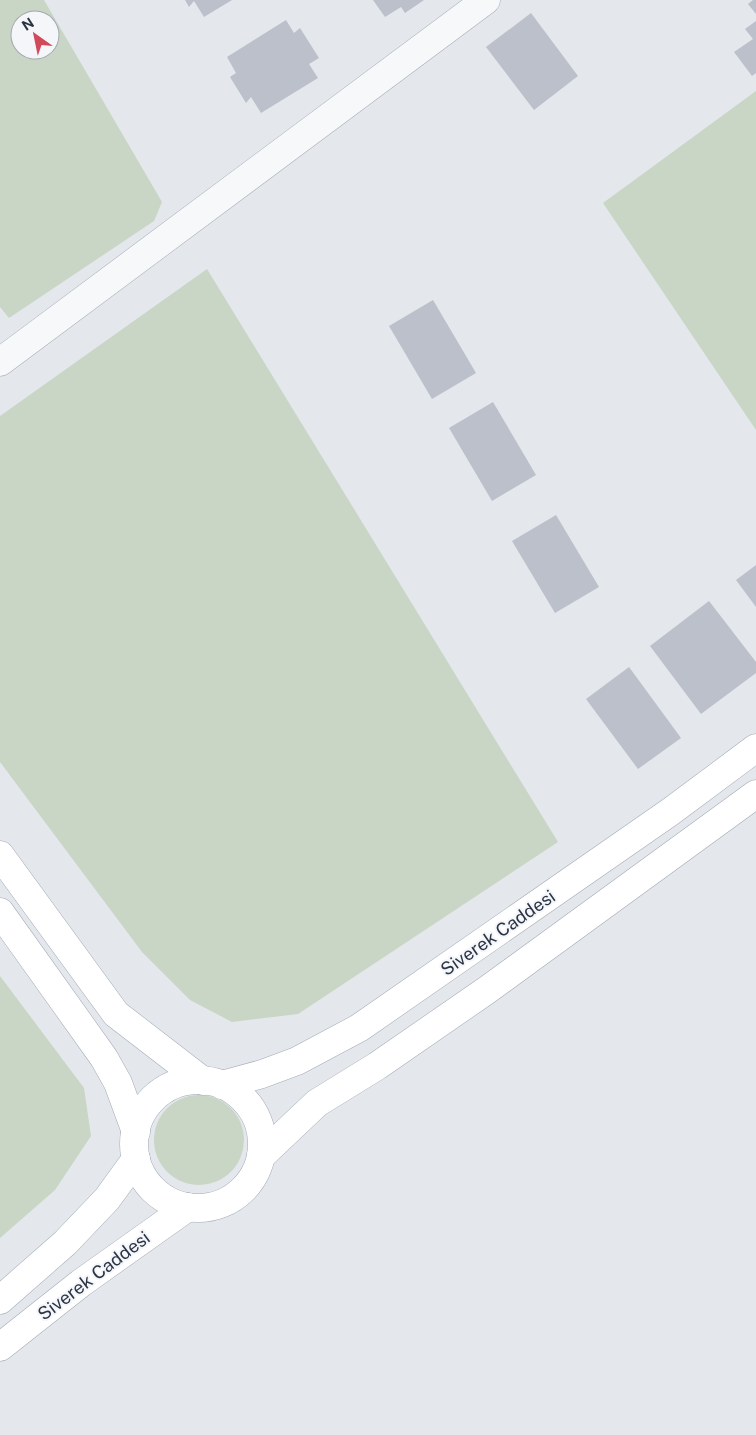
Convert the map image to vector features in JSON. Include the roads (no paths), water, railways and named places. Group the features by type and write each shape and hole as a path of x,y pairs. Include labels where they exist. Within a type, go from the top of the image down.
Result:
{"main road":[{"name":"Siverek Caddesi","path":"213,1083 262,1074 297,1061 359,1028 662,818 756,748"},
{"path":"261,1156 317,1103 377,1066 503,978 756,794"},
{"path":"0,855 116,1014 213,1083 237,1093 249,1105 257,1120 262,1136 261,1156 255,1174 243,1190 227,1201 208,1207 188,1207 170,1202 155,1191 143,1177 136,1159 136,1132 142,1114 153,1099 168,1088 185,1082 213,1083"},
{"path":"0,912 104,1058 118,1083 136,1132"},
{"path":"0,1300 65,1243 107,1200 136,1159"},
{"name":"Siverek Caddesi","path":"0,1347 81,1283 188,1207"}],"street":[{"path":"0,362 486,0"}]}
